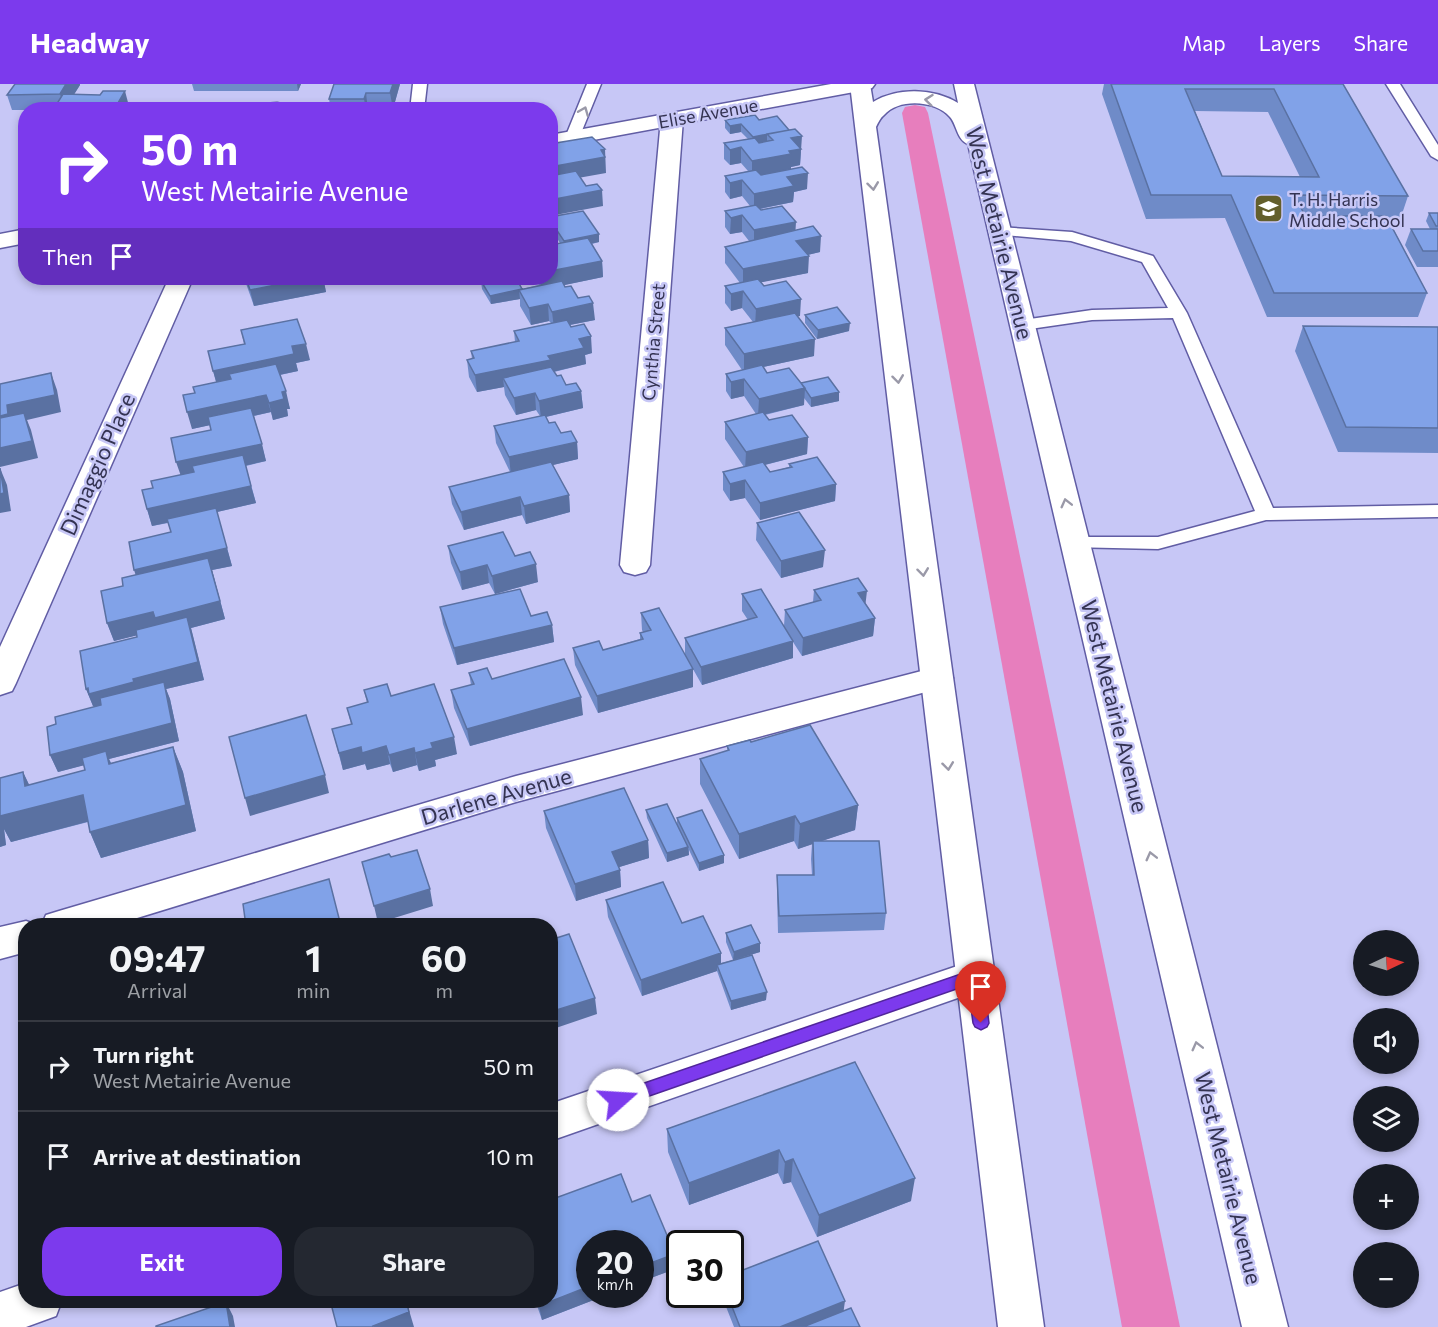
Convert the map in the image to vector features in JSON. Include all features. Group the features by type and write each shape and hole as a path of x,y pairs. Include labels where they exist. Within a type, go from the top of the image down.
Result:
{"main road":[{"name":"Elise Avenue","path":"558,141 861,84"},
{"path":"861,84 1022,1327"},
{"name":"West Metairie Avenue","path":"964,84 1265,1327"},
{"path":"865,128 875,112 884,105 902,99 925,98 942,101 957,111 981,153"},
{"name":"Cynthia Street","path":"635,565 672,119"},
{"path":"0,241 18,238"},
{"name":"Dimaggio Place","path":"0,683 7,652 178,285"},
{"name":"Darlene Avenue","path":"87,918 516,789 937,678"},
{"path":"0,943 18,938"},
{"path":"558,1120 975,976"},
{"path":"0,1314 18,1308"}],"lane":[{"path":"418,102 420,84"},
{"path":"572,138 594,84"},
{"path":"1392,84 1438,156"},
{"path":"999,231 1072,237 1148,259 1179,313 1266,514"},
{"path":"1023,325 1092,315 1179,313"},
{"path":"1075,543 1158,543 1266,514 1438,511"}],"building":[{"path":"15,84 66,84 60,94 7,95"},
{"path":"334,84 393,84 390,93 366,93 364,99 329,99"},
{"name":"T. H. Harris Middle School","path":"1111,84 1343,84 1408,196 1295,195 1305,216 1386,216 1427,293 1274,293 1231,195 1151,195","holes":["1185,89 1274,89 1319,177 1222,176"]},
{"path":"103,91 125,91 119,102 58,102 63,94 100,95"},
{"path":"755,115 759,120 777,116 789,130 753,137 741,124 730,126 725,120"},
{"path":"795,129 802,136 791,138 801,149 789,151 791,154 752,161 741,147 730,150 724,143 755,138 759,143 773,140 767,134"},
{"path":"592,137 605,149 601,150 605,157 558,166 558,143"},
{"path":"802,167 808,173 787,177 794,186 754,194 742,180 730,183 725,176 756,170 761,175"},
{"path":"576,171 586,186 597,184 602,190 558,198 558,174"},
{"path":"756,205 761,210 782,206 796,222 754,230 742,215 731,218 725,211"},
{"path":"583,211 599,234 564,241 558,232 558,216"},
{"path":"1429,213 1438,213 1438,226 1436,226"},
{"path":"813,226 821,236 796,241 809,256 743,269 725,247"},
{"path":"1411,229 1438,229 1438,251 1423,251"},
{"path":"588,238 602,261 558,269 558,244"},
{"path":"758,279 764,286 786,281 801,299 756,309 743,291 731,294 725,286"},
{"path":"562,281 565,287 571,286 578,298 589,296 593,303 552,312 548,304 529,308 519,290 543,285 558,285 558,282"},
{"path":"248,285 275,285 250,290"},
{"path":"483,285 520,285 522,289 490,296"},
{"path":"837,307 850,323 818,330 805,315"},
{"path":"795,313 815,339 744,354 725,328"},
{"path":"297,319 306,344 292,346 294,354 213,371 208,351 245,344 241,330"},
{"path":"567,320 571,327 584,324 591,336 579,339 584,348 548,356 551,360 475,375 467,360 474,358 471,351 519,341 514,331"},
{"path":"1303,326 1438,327 1438,428 1346,427"},
{"path":"276,364 286,391 282,392 284,399 269,403 266,395 187,412 183,395 195,393 193,387 231,379 229,374"},
{"path":"762,365 767,373 789,368 805,388 759,399 744,379 731,382 726,374"},
{"path":"551,367 557,376 561,375 566,385 576,383 581,391 539,401 535,393 514,398 503,378"},
{"path":"51,373 55,395 7,405 8,414 0,416 0,384"},
{"path":"828,377 839,392 811,398 801,383"},
{"path":"251,408 262,444 176,462 171,438 211,430 208,417"},
{"path":"763,412 769,420 792,415 808,437 746,452 725,422"},
{"path":"24,413 32,441 0,448 0,418"},
{"path":"545,415 549,423 555,422 561,433 571,431 577,442 509,457 494,426"},
{"path":"243,455 251,486 147,509 142,490 153,488 151,481 194,472 192,466"},
{"path":"817,457 836,484 760,503 745,480 730,484 723,472 763,462 770,472 792,467 789,464"},
{"path":"551,462 569,495 524,506 520,497 461,512 449,487"},
{"path":"0,468 4,493 0,494"},
{"path":"216,508 227,548 134,570 129,542 171,532 167,519"},
{"path":"799,512 825,550 781,561 757,523"},
{"path":"503,532 515,556 530,552 536,564 492,576 487,565 460,572 448,546"},
{"path":"208,558 220,601 155,618 153,612 107,623 101,591 123,586 122,578"},
{"path":"858,578 867,591 858,593 875,618 803,638 785,610 821,600 814,590"},
{"path":"520,589 531,616 547,612 552,625 454,648 440,607"},
{"path":"761,589 793,641 701,667 685,638 757,617 742,594"},
{"path":"659,608 693,669 597,696 573,648 599,641 603,650 643,639 640,633 651,630 641,613"},
{"path":"187,617 198,662 133,679 134,682 89,694 88,688 86,689 80,651 137,637 136,630"},
{"path":"564,659 581,697 467,729 451,690 474,684 469,673 487,668 492,679"},
{"path":"164,682 172,723 50,755 47,727 56,724 55,717 101,705 100,698"},
{"path":"387,684 391,696 434,684 454,737 431,743 433,748 415,753 414,748 389,755 386,746 362,753 361,747 339,753 332,729 352,724 347,708 368,702 364,690"},
{"path":"306,715 325,775 245,798 229,737"},
{"path":"810,725 858,805 800,824 795,816 739,834 700,759 729,750 727,746 750,740 751,742"},
{"path":"173,747 186,805 90,832 83,795 0,816 0,778 23,772 25,786 85,770 82,758 106,751 109,764"},
{"path":"624,788 648,840 612,852 620,870 575,884 544,811"},
{"path":"667,804 688,847 667,853 646,810"},
{"path":"702,810 724,855 699,863 677,818"},
{"path":"813,841 879,841 886,913 779,916 777,875 814,875"},
{"path":"417,850 430,889 374,906 362,862 389,854 391,857"},
{"path":"329,879 339,918 245,918 243,904"},
{"path":"663,882 682,923 703,916 721,953 641,980 606,900"},
{"path":"751,925 760,943 734,952 726,933"},
{"path":"569,934 595,998 558,1010 558,937"},
{"path":"752,955 767,992 731,1001 717,965"},
{"path":"855,1062 915,1178 819,1215 793,1159 785,1162 779,1150 689,1183 667,1129"},
{"path":"621,1174 632,1202 650,1195 666,1233 666,1257 654,1262 654,1230 576,1230 576,1291 558,1299 558,1197"},
{"path":"818,1241 845,1301 780,1327 740,1327 733,1308 744,1308 744,1270"},
{"path":"208,1308 227,1308 230,1327 156,1327"},
{"path":"332,1308 408,1308 409,1312 374,1327 337,1327"},
{"path":"851,1308 860,1327 803,1327"}],"waterway":[{"path":"915,113 1151,1327"}],"place":[{"name":"T. H. Harris Middle School","path":"1268,209"}],"route":[{"path":"618,1100 975,976 981,1023"}]}
